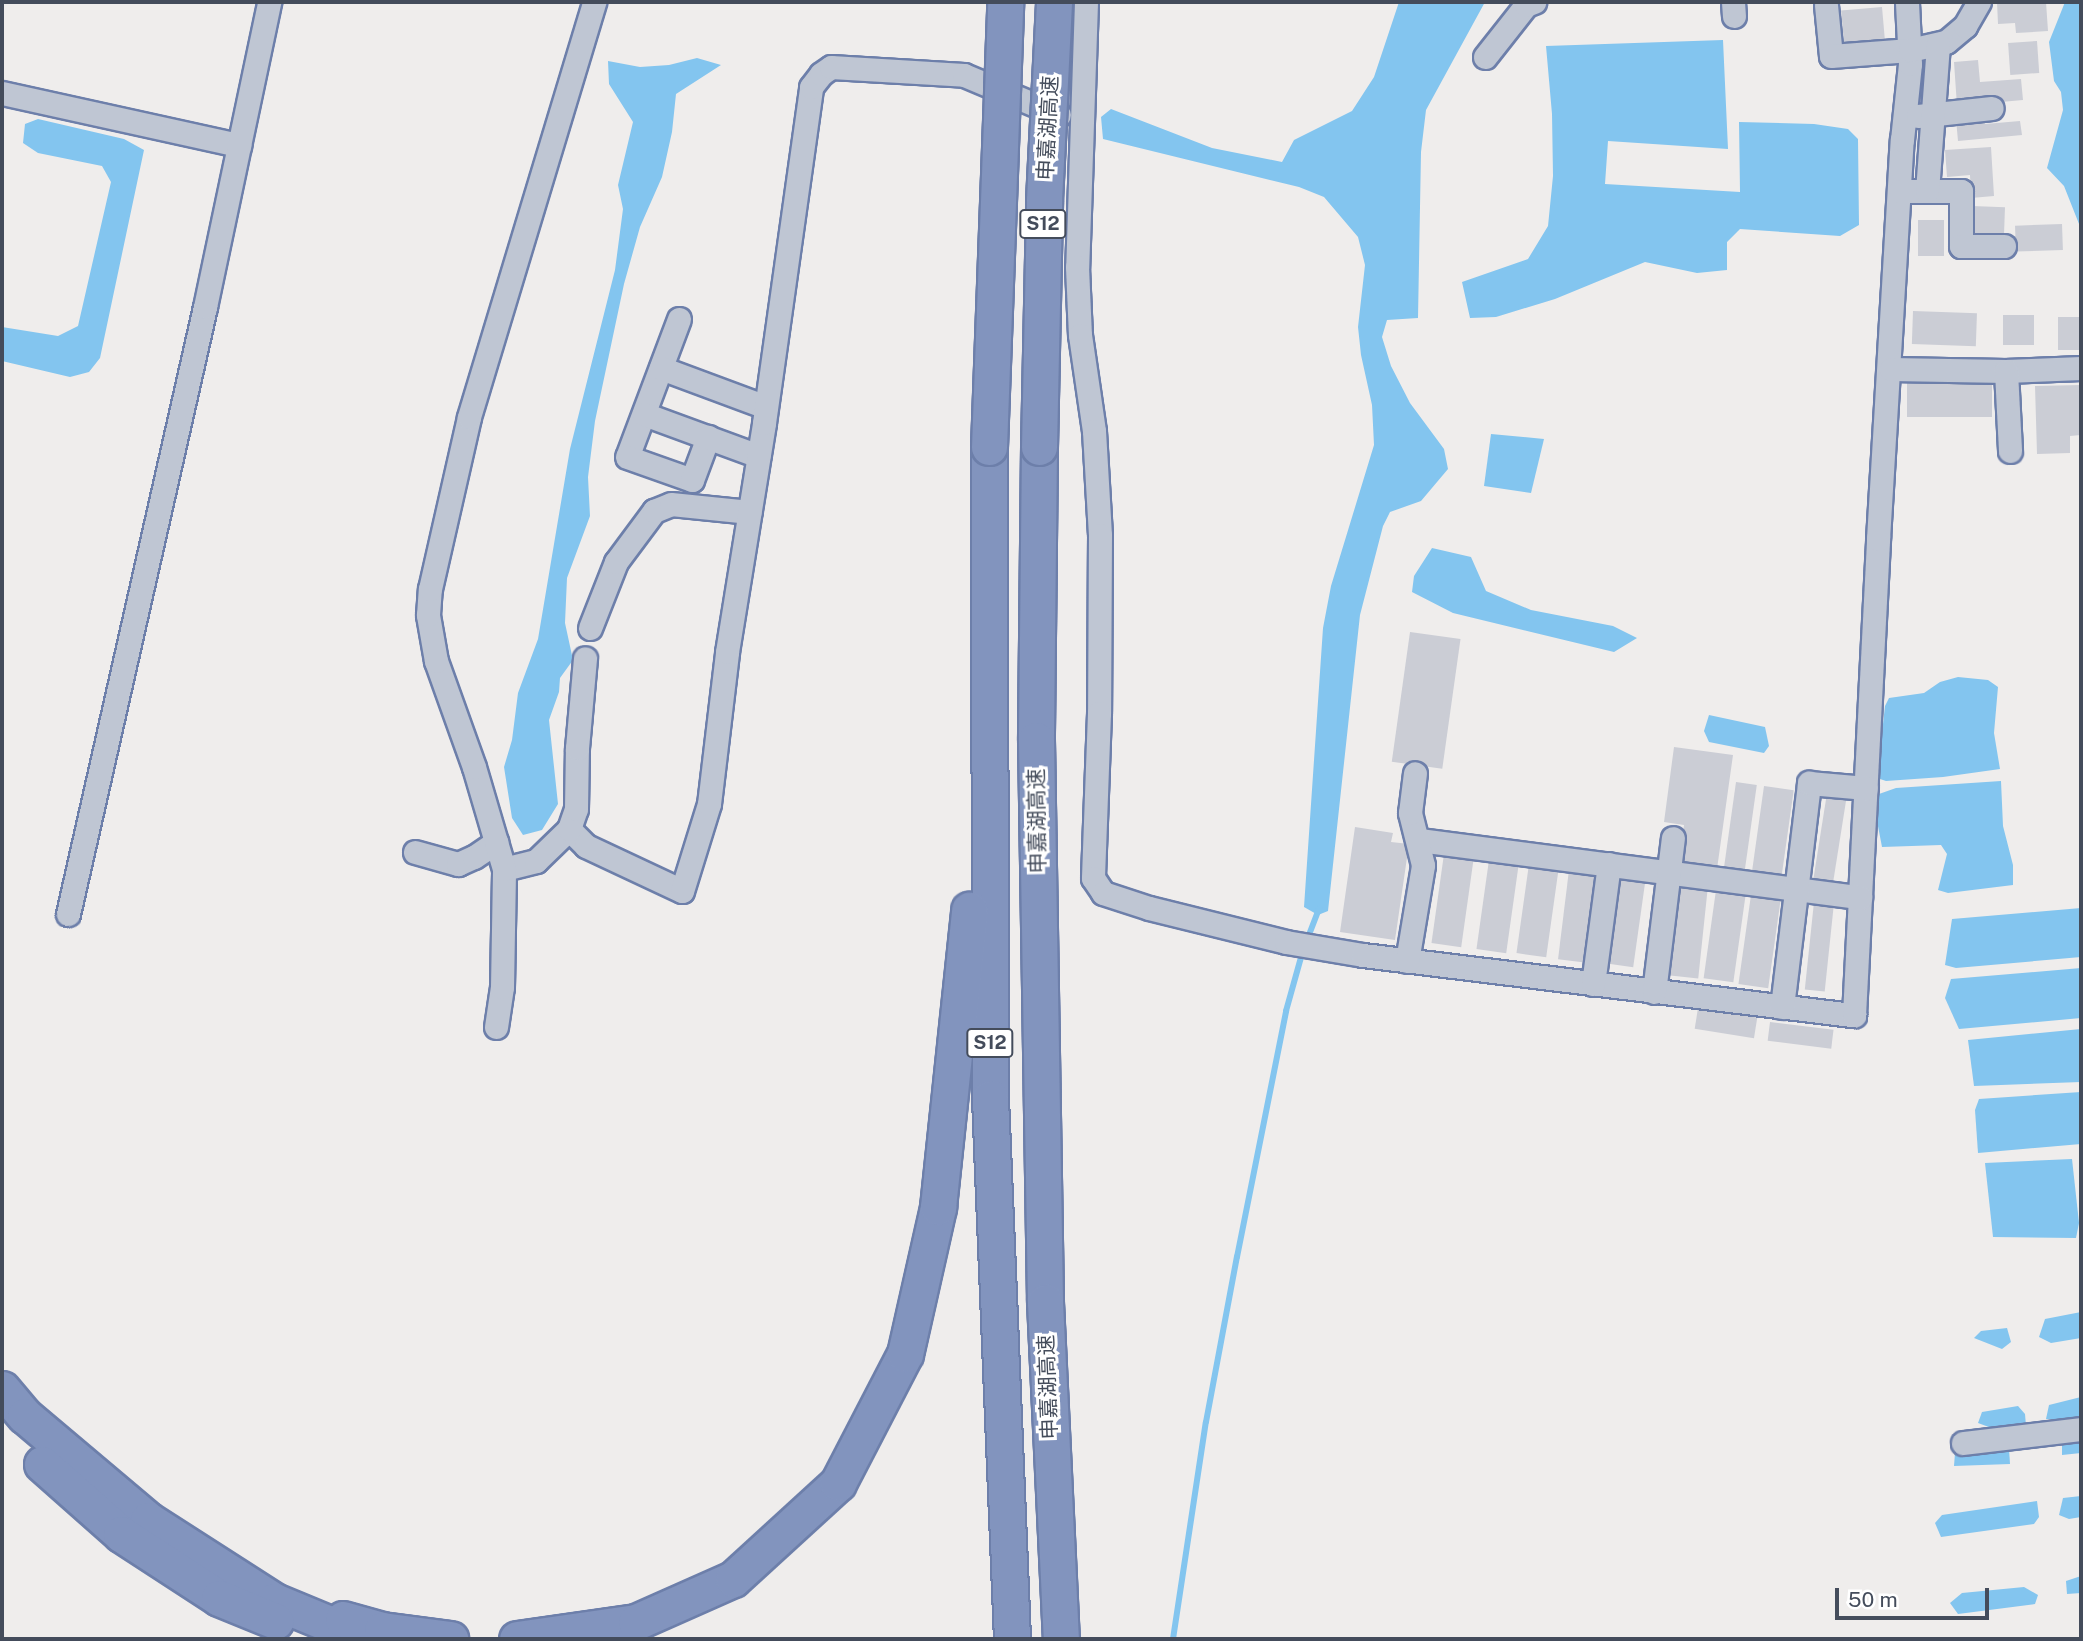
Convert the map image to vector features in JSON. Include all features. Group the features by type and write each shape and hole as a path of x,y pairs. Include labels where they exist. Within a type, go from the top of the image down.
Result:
{"highway":[{"name":"S12","path":"1005,2 989,447 987,739 990,1098 1012,1639"},
{"name":"申嘉湖高速","path":"1054,2 1044,200 1036,740 1045,1302 1061,1639"},
{"path":"517,1639 636,1622 733,1579 838,1483 905,1354 938,1207 987,739"},
{"path":"1045,1302 1084,1639"},
{"path":"2,1389 25,1416 64,1451 148,1520 308,1639"},
{"path":"2,1425 121,1534 219,1598 382,1630 450,1639"},
{"path":"270,1609 322,1639"},
{"path":"270,1609 366,1639"}],"street":[{"path":"68,914 269,2"},
{"path":"496,1027 502,987 504,869 474,767 436,661 428,615 430,589 469,417 594,2"},
{"path":"1086,2 1077,267 1079,322 1094,431 1100,535 1099,713 1093,878 1103,893 1313,947 1407,961 1854,1015 1910,50 1907,2"},
{"path":"1485,57 1525,5 1534,2"},
{"path":"1826,5 1830,56 1910,50 1946,42 1965,26 1979,2"},
{"path":"1927,191 1938,44"},
{"path":"569,830 586,846 682,891 709,804 727,652 759,456 811,87 821,74 831,67 964,75 1082,124"},
{"path":"2,93 239,145"},
{"path":"1905,117 1993,108"},
{"path":"1900,191 1961,191 1961,246 2004,246"},
{"path":"680,319 627,457 692,480 708,437"},
{"path":"661,368 766,407"},
{"path":"1891,369 2006,371 2081,368"},
{"path":"2006,371 2010,452"},
{"path":"644,414 759,456"},
{"path":"590,628 616,562 654,511 671,504 750,512"},
{"path":"504,869 536,861 569,830 576,809 577,748 585,658"},
{"path":"1407,961 1423,865 1410,813 1415,773"},
{"path":"1782,1007 1809,783 1866,788"},
{"path":"1654,992 1673,838"},
{"path":"1419,841 1860,897"},
{"path":"415,852 458,863 474,857 496,842"},
{"path":"1593,984 1609,864"},
{"path":"1963,1443 2081,1429"}],"water":[{"path":"1399,2 1485,2 1426,110 1421,152 1418,318 1387,320 1382,337 1391,366 1410,403 1444,449 1448,469 1421,501 1390,512 1383,526 1360,615 1328,911 1318,915 1304,907 1323,628 1331,586 1374,445 1372,405 1358,327 1365,265 1358,237 1324,197 1299,187 1103,139 1101,117 1111,109 1212,148 1282,162 1294,140 1352,111 1374,77"},
{"path":"2065,2 2081,2 2081,229 2064,186 2047,168 2063,110 2061,92 2054,81 2049,42"},
{"path":"1723,40 1728,149 1608,141 1605,184 1740,192 1739,122 1814,124 1848,129 1858,139 1859,225 1840,236 1740,229 1727,242 1727,270 1697,273 1645,262 1555,299 1496,317 1470,318 1462,282 1528,259 1548,226 1553,176 1552,114 1546,46"},
{"path":"697,58 721,65 676,94 672,132 662,177 640,227 624,284 595,421 588,477 590,516 567,578 565,623 573,660 560,678 559,692 549,720 558,804 542,830 523,835 512,818 504,767 512,740 518,693 538,639 570,449 615,270 623,209 618,185 633,122 609,84 608,61 640,67 669,65"},
{"path":"38,119 124,139 144,150 100,358 89,372 70,377 2,361 2,327 58,336 78,326 111,182 102,166 38,153 23,143 25,124"},
{"path":"1491,434 1544,439 1531,493 1484,486"},
{"path":"1432,548 1471,557 1486,591 1531,610 1613,626 1637,638 1614,652 1453,613 1412,592 1414,576"},
{"path":"1958,677 1988,680 1998,687 1994,733 2000,769 1943,777 1886,781 1877,778 1885,706 1889,698 1924,693 1940,682"},
{"path":"1709,715 1765,727 1769,746 1764,753 1709,742 1704,731"},
{"path":"2001,781 2003,826 2013,865 2013,885 1948,893 1938,890 1947,854 1941,845 1882,847 1877,821 1879,794 1896,788"},
{"path":"2081,908 2081,957 1956,968 1945,965 1952,919"},
{"path":"2081,968 2081,1018 1959,1029 1945,998 1951,979"},
{"path":"2081,1029 2081,1082 1974,1086 1968,1040"},
{"path":"2081,1092 2081,1144 1978,1153 1975,1110 1979,1099"},
{"path":"2072,1159 2079,1223 2076,1238 1993,1237 1985,1163"},
{"path":"2081,1312 2081,1338 2051,1343 2039,1337 2045,1319"},
{"path":"2007,1328 2011,1342 2002,1349 1974,1338 1981,1331"},
{"path":"2081,1397 2081,1420 2046,1419 2049,1405"},
{"path":"2018,1406 2025,1414 2026,1426 1997,1430 1978,1423 1982,1412"},
{"path":"2081,1440 2081,1453 2062,1455 2062,1443"},
{"path":"2009,1449 2010,1464 1954,1466 1955,1453"},
{"path":"2081,1496 2081,1517 2069,1519 2059,1515 2063,1498"},
{"path":"2037,1501 2039,1517 2034,1524 1941,1537 1935,1523 1942,1515"},
{"path":"2081,1576 2081,1593 2067,1594 2066,1581"},
{"path":"2024,1587 2038,1595 2035,1604 1958,1614 1950,1603 1962,1593"}],"building":[{"path":"1997,2 2046,2 2048,31 2016,33 2015,23 1998,24"},
{"path":"1882,7 1885,43 1844,46 1841,11"},
{"path":"2037,41 2039,73 2010,75 2008,43"},
{"path":"1978,60 1980,82 2021,79 2023,100 1957,106 1954,62"},
{"path":"1984,116 1985,124 2020,121 2022,135 1958,141 1956,119"},
{"path":"1991,147 1994,196 1971,198 1970,175 1947,177 1945,150"},
{"path":"1972,206 2005,207 2004,238 1971,237"},
{"path":"1918,220 1944,220 1944,256 1918,256"},
{"path":"2062,224 2063,250 2016,252 2015,226"},
{"path":"1913,311 1977,313 1976,346 1912,344"},
{"path":"2003,315 2034,315 2034,345 2003,345"},
{"path":"2058,317 2081,317 2081,350 2058,350"},
{"path":"1907,381 1992,381 1992,417 1907,417"},
{"path":"2081,385 2081,435 2070,436 2070,453 2037,454 2035,386"},
{"path":"1410,632 1461,639 1442,769 1392,762"},
{"path":"1674,747 1733,755 1717,869 1679,864 1684,825 1664,822"},
{"path":"1736,782 1757,785 1744,873 1724,870"},
{"path":"1764,786 1794,790 1781,878 1752,874"},
{"path":"1827,793 1847,796 1833,883 1813,880"},
{"path":"1355,827 1393,833 1391,842 1409,844 1395,940 1340,932"},
{"path":"1444,854 1474,858 1461,947 1431,943"},
{"path":"1489,860 1519,864 1506,953 1476,949"},
{"path":"1529,864 1559,868 1546,957 1516,953"},
{"path":"1569,870 1600,874 1589,963 1558,959"},
{"path":"1616,874 1646,878 1633,967 1603,963"},
{"path":"1680,884 1708,887 1698,978 1670,975"},
{"path":"1716,890 1746,894 1733,982 1704,978"},
{"path":"1751,895 1781,899 1768,988 1738,984"},
{"path":"1814,902 1834,904 1825,992 1805,990"},
{"path":"1698,1008 1757,1017 1754,1038 1695,1029"},
{"path":"1770,1022 1834,1030 1831,1049 1768,1041"}],"waterway":[{"path":"1307,940 1319,908"},
{"path":"1173,1639 1206,1422 1237,1257 1286,1011 1303,950"}]}
